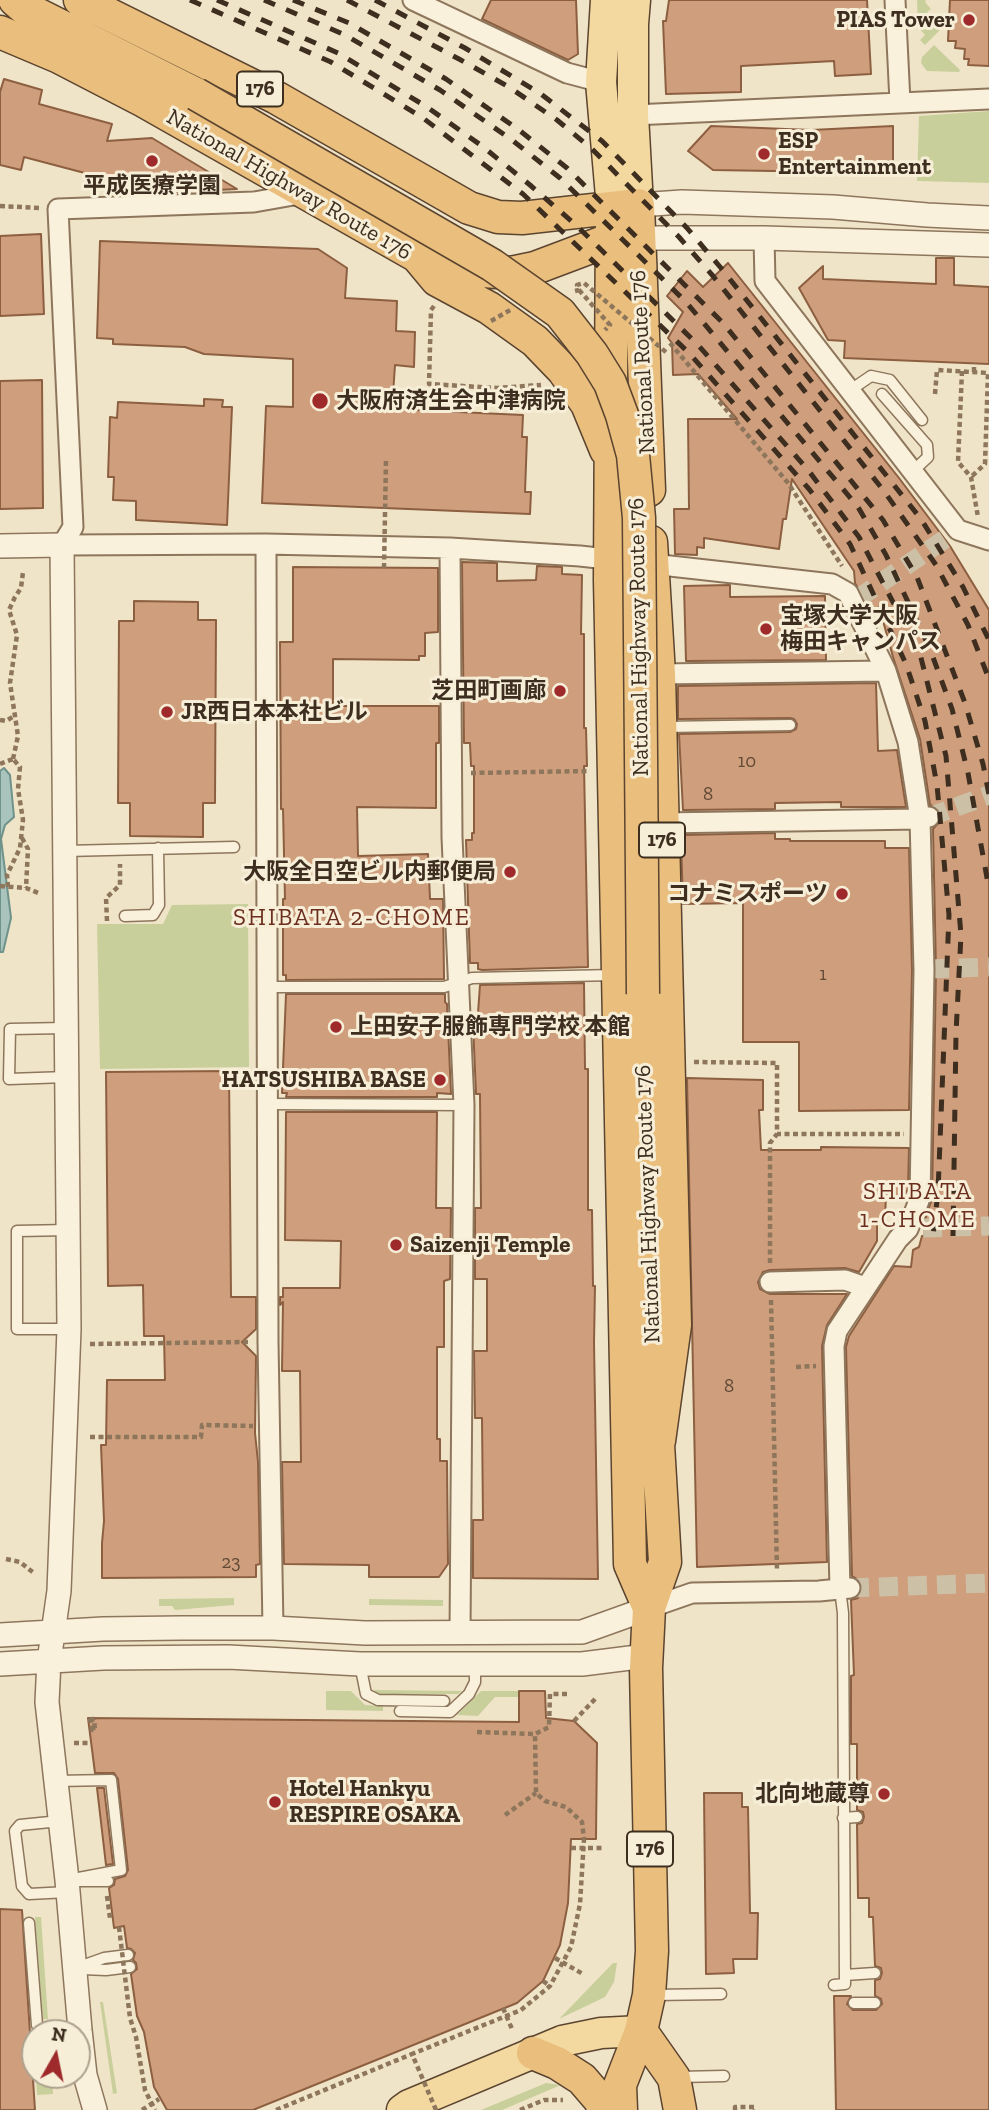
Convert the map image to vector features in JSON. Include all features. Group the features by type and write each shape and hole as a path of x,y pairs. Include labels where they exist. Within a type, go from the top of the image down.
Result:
{"highway":[{"name":"National Highway Route 176","path":"15,0 23,7 196,94 492,265 560,313 592,354 610,383 634,455 639,518 643,994 651,1326 664,1562 649,1608 646,1656 652,1951 649,1995 641,2031 620,2085 621,2110"},
{"name":"176","path":"80,0 277,98 469,208 498,217 522,218 625,206"},
{"name":"National Highway Route 176","path":"0,32 59,57 144,101 417,256 437,280 489,308 535,341 563,370 587,404 605,445 611,468 616,975 630,1564 649,1608"},
{"name":"National Route 176","path":"611,468 625,206"},
{"name":"176","path":"417,256 470,271 512,273 625,238"},
{"name":"National Route 176","path":"625,238 661,566 659,674 675,1325 659,1441"},
{"path":"641,2031 674,2078 680,2110"},
{"path":"533,2053 557,2063 582,2079 600,2100 604,2110"}],"main road":[{"path":"606,0 601,82 625,206"},
{"path":"625,206 634,115 635,0"},
{"path":"402,2110 562,2041 601,2032 641,2031"}],"street":[{"path":"413,0 568,73 601,82"},
{"path":"895,0 900,102"},
{"path":"634,115 989,99"},
{"path":"79,2019 68,1886 47,1702 52,1633 59,1591 69,1230 62,545 73,527 58,209 254,202 304,193"},
{"path":"625,206 682,202 807,206 989,218"},
{"path":"764,237 765,281 912,472 951,535 984,533"},
{"path":"625,238 764,237 989,245"},
{"path":"266,544 268,1342 273,1628"},
{"path":"0,546 266,544 450,548 610,559 832,584 853,598 886,671 908,742 925,818 927,970 920,1198 916,1229 898,1239 837,1331 834,1346 845,1588 692,1593 582,1632 365,1633 273,1628 129,1628 0,1635"},
{"path":"450,548 452,837 464,1105 460,1633"},
{"path":"659,674 886,671"},
{"path":"662,822 925,818"},
{"path":"770,1282 845,1280 865,1287"},
{"path":"0,1664 103,1658 228,1657 360,1664 582,1664 646,1656"},
{"path":"89,2089 95,2110"}],"lane":[{"path":"849,391 871,376 890,380 922,420"},
{"path":"882,394 927,446 928,457 912,472"},
{"path":"660,727 790,725"},
{"path":"65,851 234,846"},
{"path":"125,916 153,915 159,905 158,848"},
{"path":"267,987 444,987 472,978 616,975"},
{"path":"67,1027 10,1029 9,1079 67,1077"},
{"path":"268,1104 464,1105"},
{"path":"68,1336 16,1329 17,1231 69,1230"},
{"path":"834,1985 845,1984 845,1588"},
{"path":"360,1664 366,1694 378,1700 444,1701"},
{"path":"400,1711 450,1713 469,1694 475,1682 475,1664"},
{"path":"56,1781 111,1780 121,1870 68,1886"},
{"path":"843,1818 857,1817"},
{"path":"60,1821 20,1825 15,1831 22,1886 29,1894 108,1881"},
{"path":"29,1923 37,2019"},
{"path":"75,1968 104,1958 128,1955"},
{"path":"75,1968 106,1970 130,1967"},
{"path":"845,1975 875,1973"},
{"path":"649,1995 721,1994"},
{"path":"854,2003 876,2003"},
{"path":"674,2078 724,2076"}],"path":[{"path":"0,206 58,209"},
{"path":"579,290 610,325"},
{"path":"436,303 431,310 429,384 497,388 549,385"},
{"path":"666,339 788,483 838,557 853,598"},
{"path":"974,363 974,372"},
{"path":"935,394 937,370 988,373 985,464 971,477"},
{"path":"962,371 958,462 971,477 984,533"},
{"path":"384,568 386,460"},
{"path":"0,764 11,759 18,736 10,683 17,635 9,610 21,588 23,572"},
{"path":"0,720 6,722 15,716"},
{"path":"8,887 7,875 17,858 23,820 18,789 20,767 11,759"},
{"path":"453,774 593,771"},
{"path":"22,837 28,849 26,888"},
{"path":"107,921 106,898 121,885 120,849"},
{"path":"0,886 26,888 41,894"},
{"path":"668,1061 777,1063 777,1134 771,1143 770,1282 777,1572"},
{"path":"777,1134 920,1134"},
{"path":"68,1336 268,1342"},
{"path":"796,1367 824,1366"},
{"path":"772,1367 779,1367"},
{"path":"90,1437 201,1437 202,1424 270,1426"},
{"path":"6,1559 20,1562 35,1574"},
{"path":"477,1732 536,1734 549,1727 550,1694 567,1694"},
{"path":"574,1721 596,1698"},
{"path":"90,1719 92,1730 95,1730 94,1719 92,1719 93,1728 96,1728"},
{"path":"276,2110 521,2010 550,1986 571,1947 580,1904 584,1839 582,1822 566,1807 545,1801 536,1793 536,1734"},
{"path":"74,1744 91,1743"},
{"path":"505,1815 536,1793"},
{"path":"571,1848 602,1848"},
{"path":"106,1893 110,1918 112,1917"},
{"path":"119,1927 131,2018 145,2090 155,2110"},
{"path":"555,1958 583,1974"},
{"path":"543,1981 550,1986"},
{"path":"503,2008 512,2029"},
{"path":"412,2054 436,2110"},
{"path":"142,2110 159,2099"},
{"path":"520,2110 544,2100 561,2099 573,2104"},
{"path":"735,2110 735,2107 755,2107 754,2110"}],"green space":[{"path":"917,0 926,0 931,9 927,12 942,28 925,45 920,40 925,35 918,27"},
{"path":"934,45 959,72 927,71 921,63 922,57"},
{"path":"989,111 989,183 917,181 919,116"},
{"path":"248,904 249,1067 100,1069 97,924 163,924 172,905"},
{"path":"234,1598 234,1605 175,1610 172,1606 159,1606 159,1599"},
{"path":"369,1599 443,1600 443,1606 369,1605"},
{"path":"374,1690 462,1691 458,1694 377,1694"},
{"path":"326,1691 351,1691 365,1705 383,1706 383,1711 326,1710"},
{"path":"481,1691 518,1691 518,1697 495,1697 478,1716 457,1715"},
{"path":"35,1917 41,1917 48,2019 43,2019"},
{"path":"613,1963 617,1963 614,1982 605,1997 559,2019"},
{"path":"100,2002 103,2002 117,2093 113,2094"},
{"path":"546,2083 561,2085 502,2110 481,2110"},
{"path":"37,2089 53,2089 53,2094 37,2095"}],"water":[{"path":"4,768 10,775 14,817 5,825 1,839 11,918 3,952 0,952 0,771"}],"building":[{"path":"491,0 576,0 578,54 568,60 482,19"},
{"path":"669,0 867,0 871,74 835,76 834,61 741,66 741,92 666,94 663,21 666,21"},
{"name":"PIAS Tower","path":"950,0 989,0 989,66 968,65 969,59 964,59 965,49 955,48 956,41 948,41"},
{"path":"4,79 42,90 39,104 112,124 107,141 152,138 237,189 116,195 115,181 24,157 21,170 0,165 0,92"},
{"path":"711,126 811,130 893,126 893,173 713,170 688,151"},
{"path":"41,234 44,314 0,316 0,236"},
{"path":"100,241 318,249 347,268 345,298 397,301 396,331 415,332 414,367 395,365 392,409 523,415 522,437 527,437 525,492 531,492 530,514 262,503 266,406 293,407 293,359 204,354 185,347 113,344 113,339 97,338"},
{"path":"936,258 954,258 954,285 989,287 989,364 844,358 845,341 828,340 799,288 823,266 823,279 936,284"},
{"path":"728,263 899,478 950,546 989,610 989,2110 836,2110 834,1996 851,1996 847,2004 853,2010 876,2010 882,2004 881,1999 875,1996 875,1980 880,1979 882,1973 881,1968 875,1966 873,1917 869,1917 869,1898 858,1898 857,1824 862,1823 864,1817 863,1812 857,1810 857,1744 851,1744 851,1676 854,1675 851,1600 858,1598 862,1588 859,1580 852,1576 846,1347 849,1336 894,1266 911,1267 913,1250 919,1247 924,1236 926,1216 932,1199 936,970 933,829 940,821 941,815 938,808 930,805 920,739 880,610 871,611 855,583 854,571 792,479 779,549 704,538 704,548 697,547 697,555 675,554 674,509 689,509 688,419 737,419 698,374 673,375 672,343 668,338 683,312 667,296 687,271 703,287"},
{"path":"42,380 43,508 0,509 0,381"},
{"path":"204,399 223,400 222,407 232,407 227,525 136,520 136,501 113,500 114,477 108,477 110,417 117,418 118,402 204,406"},
{"path":"462,562 497,563 497,581 536,580 537,566 562,567 562,574 582,575 588,967 482,970 478,969 478,963 470,963 466,840 472,840 474,833 474,766 471,766 470,743 464,743"},
{"path":"293,567 438,568 438,632 425,633 425,656 419,656 419,660 333,659 333,706 439,706 436,808 357,807 358,856 428,854 430,899 443,899 444,979 286,980 286,975 283,975 285,899 281,809 280,642 293,642"},
{"name":"宝塚大学大阪 梅田キャンパス","path":"730,585 730,597 825,596 826,660 686,661 684,586"},
{"name":"JR西日本本社ビル","path":"134,601 198,602 198,620 216,620 215,803 203,803 203,837 130,836 130,803 118,803 119,621 134,621"},
{"path":"876,683 878,751 897,750 906,807 841,807 841,802 775,803 775,809 683,810 679,734 790,732 796,729 797,724 790,718 678,719 678,686"},
{"path":"775,833 775,839 790,841 885,841 885,848 909,848 912,970 909,1110 799,1111 799,1042 743,1042 743,903 683,904 681,841 684,841 684,835"},
{"path":"584,983 585,1069 588,1069 588,1210 592,1210 595,1286 598,1579 473,1578 473,1520 483,1520 482,1418 475,1418 474,1351 487,1351 487,1279 475,1279 475,1208 481,1208 480,1094 476,1094 473,1023 477,1027 480,985"},
{"path":"286,994 445,994 451,1094 437,1093 437,1097 286,1097 287,1093 282,1093"},
{"path":"229,1071 231,1297 256,1297 256,1329 242,1342 256,1356 255,1433 260,1564 256,1565 256,1577 102,1578 104,1521 101,1445 106,1445 107,1380 165,1380 164,1336 144,1336 143,1285 108,1286 106,1072"},
{"path":"687,1078 763,1080 763,1110 759,1110 761,1150 821,1150 821,1147 909,1148 908,1189 904,1196 886,1195 885,1219 877,1219 877,1241 859,1272 845,1268 770,1270 763,1272 758,1282 760,1289 770,1294 847,1294 827,1325 822,1346 827,1562 697,1567"},
{"path":"286,1112 437,1112 436,1208 451,1208 450,1279 444,1281 444,1347 437,1347 437,1439 440,1439 440,1461 447,1461 448,1564 439,1577 369,1577 369,1565 284,1564 282,1462 301,1462 300,1371 282,1371 283,1302 280,1305 280,1297 283,1297 283,1288 340,1288 341,1241 285,1240"},
{"path":"519,1691 545,1691 546,1718 574,1721 597,1743 596,1839 571,1839 568,1903 560,1945 543,1981 517,2003 253,2110 167,2110 154,2087 144,2032 137,2016 131,1974 137,1969 133,1960 135,1953 127,1948 124,1926 114,1928 109,1888 114,1885 115,1879 125,1876 128,1870 118,1779 114,1773 95,1773 88,1718 519,1722"},
{"path":"97,1788 104,1788 113,1864 106,1865"},
{"path":"704,1793 742,1793 742,1807 748,1807 750,1913 758,1913 757,1959 733,1959 734,1973 706,1974"},
{"path":"0,1909 22,1910 29,2019 21,2019 21,2089 34,2089 35,2110 0,2110"}],"tunnel":[{"path":"857,599 945,539"},
{"path":"929,817 989,795"},
{"path":"930,969 989,967"},
{"path":"923,1228 989,1226"},
{"path":"850,1588 989,1583"}],"railway":[{"path":"190,0 331,62 423,118 523,194 690,354 809,489 850,544 906,664 925,721 937,785 949,915 938,1192 933,1236"},
{"path":"217,0 338,53 427,107 482,146 530,185 577,226 699,346 808,470 859,537 920,654 946,756 961,935 956,1033 953,1236"},
{"path":"264,0 345,35 440,90 512,140 560,178 686,302 858,507 886,555 930,649 952,709 968,773 989,889"},
{"path":"293,0 349,23 446,79 519,130 567,168 723,323 883,520 917,577 965,703 989,795"},
{"path":"347,0 509,87 557,120 592,149 679,237 884,491 936,565 968,625 989,679"},
{"path":"375,0 465,48 541,94 602,141 687,228 921,519 963,587 989,640"}],"place":[{"name":"PIAS Tower","path":"969,20"},
{"name":"ESP Entertainment","path":"764,154"},
{"name":"平成医療学園","path":"152,161"},
{"name":"大阪府済生会中津病院","path":"320,401"},
{"name":"宝塚大学大阪 梅田キャンパス","path":"766,629"},
{"name":"芝田町画廊","path":"560,691"},
{"name":"JR西日本本社ビル","path":"167,712"},
{"name":"大阪全日空ビル内郵便局","path":"510,872"},
{"name":"コナミスポーツ","path":"842,894"},
{"name":"上田安子服飾専門学校 本館","path":"336,1027"},
{"name":"HATSUSHIBA BASE","path":"440,1080"},
{"name":"Saizenji Temple","path":"396,1245"},
{"name":"北向地蔵尊","path":"884,1794"},
{"name":"Hotel Hankyu RESPIRE OSAKA","path":"275,1802"}],"district":[{"name":"SHIBATA 2-CHOME","path":"352,918"},
{"name":"SHIBATA 1-CHOME","path":"918,1206"}]}
